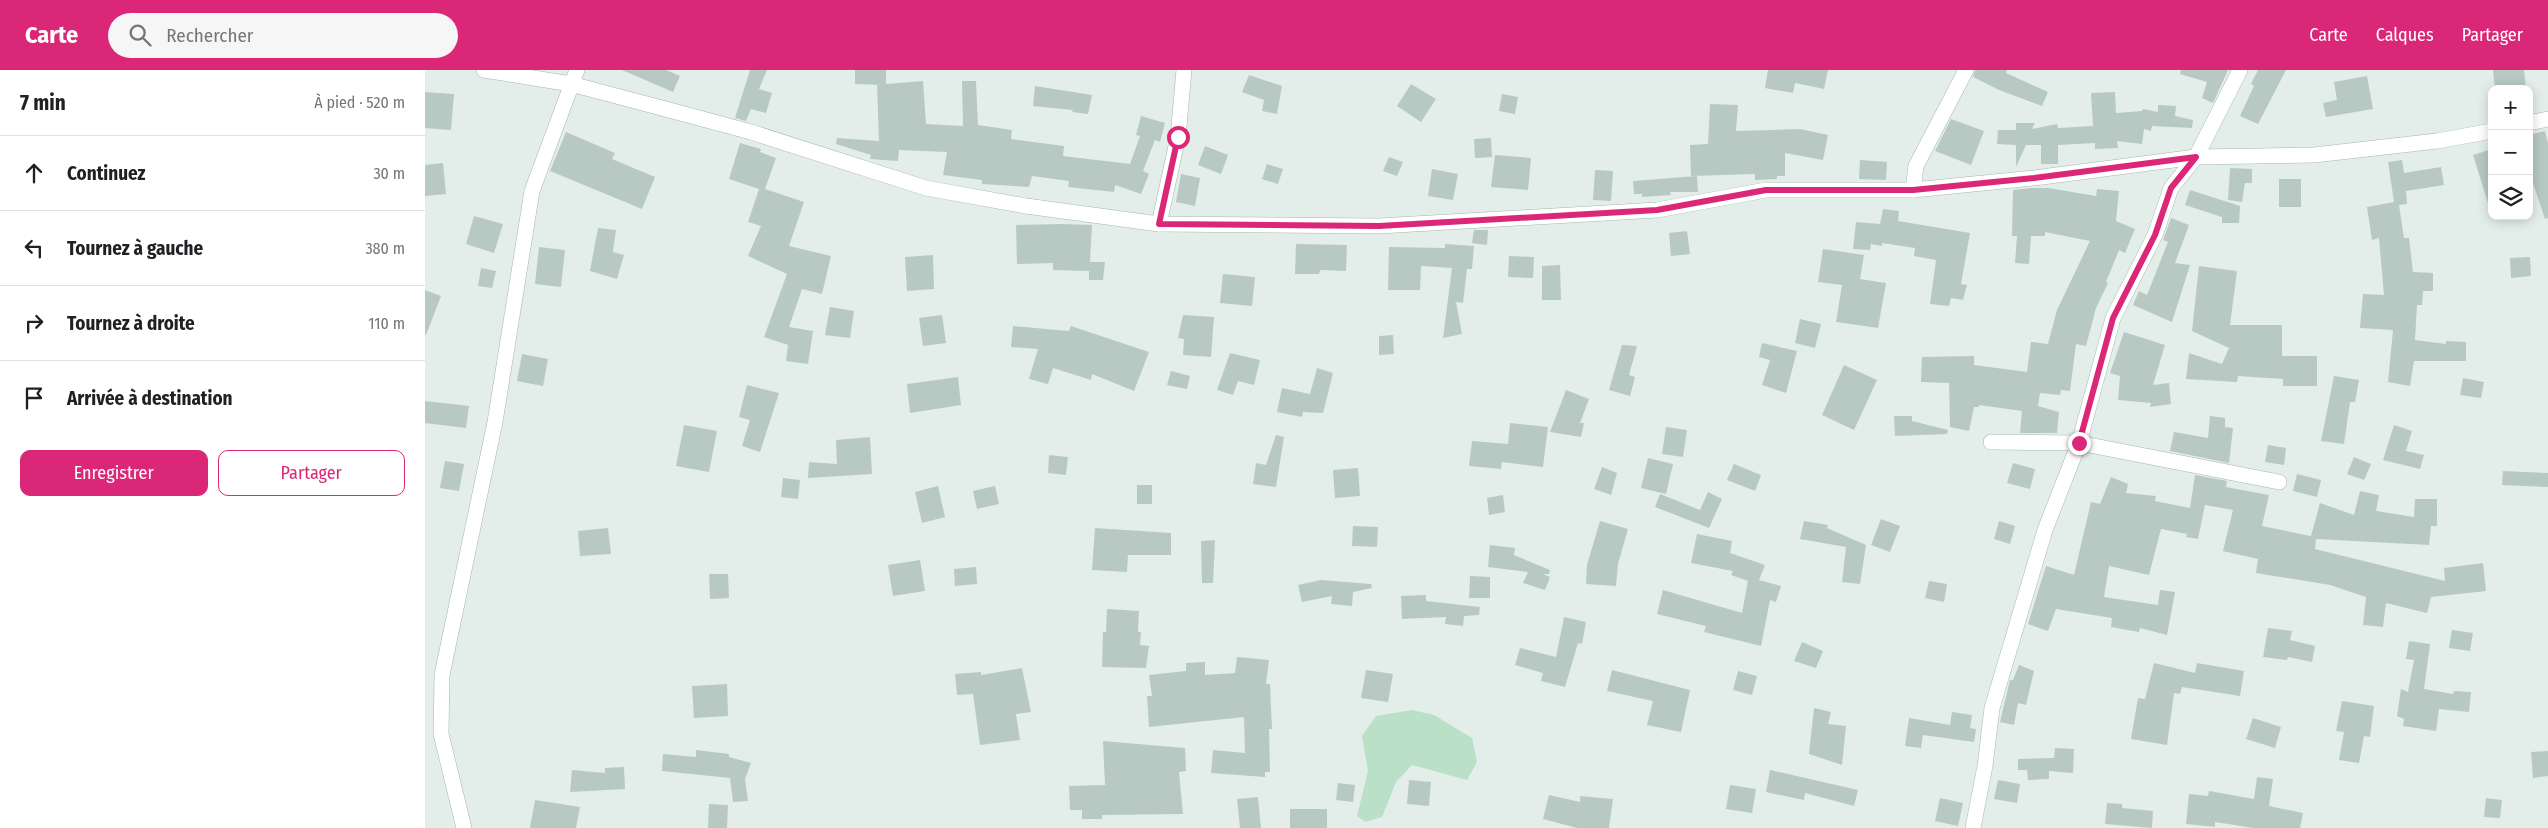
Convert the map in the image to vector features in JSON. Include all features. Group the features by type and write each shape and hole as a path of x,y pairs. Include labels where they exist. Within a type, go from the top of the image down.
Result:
{"street":[{"path":"484,70 574,77 926,188 1026,206 1159,224 1379,226 1657,210 1766,190 1913,190 2034,178 2196,157 2314,155 2437,142 2488,132"},
{"path":"1159,224 1178,137 1184,70"},
{"path":"1913,190 1916,166 1966,70"},
{"path":"1973,828 1985,766 1992,708 2045,530 2079,443 2113,318 2155,235 2171,188 2196,157 2240,70"},
{"path":"463,828 441,734 442,675 495,422 532,192 574,77"},
{"path":"2533,122 2548,120"},
{"path":"1991,442 2079,443 2279,482"}],"green space":[{"path":"1412,710 1434,715 1472,738 1477,762 1467,780 1412,765 1396,782 1382,817 1365,822 1357,816 1368,771 1362,736 1376,716"}],"building":[{"path":"622,70 666,70 680,76 673,92"},
{"path":"750,70 767,70 759,89 772,93 766,113 751,109 746,121 735,118"},
{"path":"855,70 886,70 886,84 923,81 926,124 963,126 962,81 976,81 978,125 1012,130 1011,139 1064,146 1063,156 1130,164 1140,136 1136,135 1141,116 1165,123 1160,142 1155,140 1143,171 1149,174 1141,194 1115,185 1114,192 1068,187 1069,181 1032,176 1029,187 982,184 982,180 943,175 947,152 899,150 898,161 870,159 871,155 836,144 837,138 879,141 877,85 882,85 855,84"},
{"path":"1768,70 1828,70 1824,89 1795,83 1793,93 1765,88"},
{"path":"1975,70 2007,70 2006,73 2048,92 2042,106 1999,90 1973,77"},
{"path":"2181,70 2228,70 2213,103 2202,98 2207,82 2180,74"},
{"path":"2258,70 2286,70 2258,124 2240,116 2254,86 2251,84"},
{"path":"2493,70 2524,70 2526,85 2495,85"},
{"path":"1249,75 1282,86 1277,114 1262,111 1264,100 1242,92"},
{"path":"2367,76 2373,109 2326,117 2323,103 2337,100 2334,82"},
{"path":"1411,84 1436,99 1421,122 1397,106"},
{"path":"1035,86 1092,95 1088,114 1072,112 1073,110 1033,106"},
{"path":"425,92 454,94 451,130 425,128"},
{"path":"2115,92 2116,113 2142,111 2143,109 2158,112 2158,105 2176,106 2175,116 2193,120 2192,128 2152,126 2151,131 2144,129 2142,144 2117,141 2118,148 2095,149 2095,143 2058,145 2058,164 2041,164 2041,145 2026,145 2016,167 2016,145 1997,144 1998,130 2016,130 2016,123 2035,123 2032,129 2057,124 2058,128 2093,126 2091,93"},
{"path":"1502,94 1518,97 1515,114 1499,111"},
{"path":"1710,104 1738,105 1736,131 1800,129 1828,135 1823,160 1785,153 1785,176 1777,176 1777,179 1755,180 1755,174 1691,176 1690,145 1708,144"},
{"path":"1951,119 1984,131 1971,165 1935,151"},
{"path":"2545,131 2548,143 2548,218 2545,219 2533,183 2533,134"},
{"path":"566,132 615,153 612,159 655,177 642,209 550,171"},
{"path":"1491,138 1492,157 1475,158 1474,139"},
{"path":"740,143 761,149 760,152 776,158 765,189 804,202 789,246 831,256 822,294 802,289 789,327 813,331 808,364 786,361 788,345 764,337 787,274 748,256 761,226 748,222 759,189 729,179"},
{"path":"1205,146 1228,155 1221,174 1198,165"},
{"path":"2488,150 2488,203 2473,155"},
{"path":"1495,155 1531,158 1528,190 1491,187"},
{"path":"1389,157 1403,162 1397,176 1383,171"},
{"path":"1860,160 1887,162 1886,180 1859,179"},
{"path":"2402,160 2404,173 2441,167 2444,185 2406,191 2407,204 2399,205 2404,238 2409,238 2413,272 2433,273 2433,291 2423,291 2422,305 2417,305 2415,340 2446,344 2446,341 2466,342 2466,361 2414,361 2410,386 2388,382 2393,330 2360,328 2363,294 2384,295 2379,238 2372,240 2367,207 2394,202 2388,162"},
{"path":"443,163 446,194 425,196 425,165"},
{"path":"1267,164 1283,169 1278,184 1262,179"},
{"path":"2230,168 2252,169 2252,183 2245,183 2242,202 2228,200"},
{"path":"1432,169 1458,174 1453,200 1428,196"},
{"path":"1595,170 1613,171 1611,201 1593,200"},
{"path":"1181,174 1200,178 1195,206 1176,202"},
{"path":"1697,176 1698,192 1670,192 1671,195 1642,197 1642,194 1634,194 1633,181"},
{"path":"2279,179 2301,179 2301,207 2279,207"},
{"path":"2048,188 2096,196 2097,189 2119,191 2116,221 2135,229 2125,253 2119,250 2106,282 2108,283 2096,308 2086,346 2076,344 2070,391 2061,390 2060,395 2040,393 2038,406 2059,412 2057,433 2020,433 2022,411 1979,405 1979,407 1974,407 1969,431 1950,427 1949,383 1921,382 1922,357 1974,356 1974,365 2027,372 2031,342 2048,344 2057,310 2090,241 2045,232 2045,236 2031,236 2029,264 2015,263 2017,236 2012,236 2013,190"},
{"path":"2190,190 2240,206 2239,223 2222,223 2222,217 2185,205"},
{"path":"1883,209 1899,211 1898,221 1970,233 1961,284 1967,285 1963,300 1951,298 1949,306 1930,304 1936,260 1914,256 1915,248 1882,243 1882,246 1871,244 1870,250 1853,249 1856,222 1880,224"},
{"path":"474,216 503,224 494,253 466,244"},
{"path":"2171,218 2189,225 2175,263 2190,265 2172,322 2133,305 2139,291 2147,295 2168,242 2163,240"},
{"path":"1016,225 1092,225 1090,262 1105,262 1103,280 1089,280 1089,271 1053,270 1053,263 1017,264"},
{"path":"598,228 616,230 613,252 624,255 617,279 590,271"},
{"path":"1474,230 1488,230 1487,245 1472,243"},
{"path":"1687,231 1690,254 1671,256 1669,233"},
{"path":"1296,244 1347,245 1346,271 1320,270 1319,274 1295,274"},
{"path":"1445,244 1474,246 1472,269 1467,269 1463,303 1456,302 1462,334 1443,338 1452,268 1421,266 1420,290 1388,290 1389,247 1445,248"},
{"path":"539,247 565,250 561,287 535,284"},
{"path":"1823,249 1864,255 1860,279 1886,283 1878,328 1836,322 1842,285 1818,282"},
{"path":"933,255 934,289 907,291 905,257"},
{"path":"1509,256 1534,257 1533,278 1508,277"},
{"path":"2530,257 2531,276 2511,278 2510,258"},
{"path":"1560,265 1561,300 1542,300 1542,266"},
{"path":"2199,266 2237,271 2230,325 2282,325 2282,356 2317,356 2317,386 2283,386 2283,379 2238,376 2237,382 2186,379 2189,353 2222,364 2229,348 2192,331"},
{"path":"481,268 496,271 492,288 478,286"},
{"path":"1223,274 1255,277 1252,306 1220,303"},
{"path":"425,290 441,296 426,335 425,335"},
{"path":"830,307 854,311 850,338 825,335"},
{"path":"942,315 946,343 923,346 919,318"},
{"path":"1183,315 1214,317 1211,357 1183,355 1184,339 1178,338"},
{"path":"1800,319 1821,324 1815,348 1795,343"},
{"path":"1013,326 1069,331 1071,326 1149,352 1134,391 1092,374 1091,380 1053,368 1048,384 1029,379 1038,349 1011,347"},
{"path":"2124,332 2165,345 2153,385 2169,383 2171,404 2150,407 2151,403 2118,400 2120,376 2110,373"},
{"path":"1393,335 1394,354 1379,355 1379,336"},
{"path":"1762,343 1797,351 1786,393 1762,385 1770,360 1759,357"},
{"path":"1622,345 1637,346 1629,375 1635,377 1630,396 1609,390"},
{"path":"1230,353 1260,360 1254,385 1238,381 1233,395 1217,390"},
{"path":"522,354 548,359 543,386 517,381"},
{"path":"1844,365 1877,380 1854,430 1822,415"},
{"path":"1317,368 1333,373 1323,413 1303,412 1302,417 1277,412 1282,388 1310,394"},
{"path":"1171,371 1190,376 1187,389 1167,385"},
{"path":"2334,376 2359,380 2355,402 2350,402 2344,444 2321,441"},
{"path":"958,377 961,405 910,413 907,384"},
{"path":"2463,378 2484,382 2481,398 2460,395"},
{"path":"747,385 779,393 760,452 742,446 750,420 739,417"},
{"path":"1566,390 1589,399 1580,423 1584,423 1581,437 1550,432"},
{"path":"425,401 469,406 466,428 425,423"},
{"path":"1894,416 1912,416 1912,421 1948,430 1947,434 1895,436"},
{"path":"2210,416 2225,418 2225,427 2233,428 2229,463 2170,451 2174,432 2208,438"},
{"path":"1510,423 1548,427 1543,467 1502,462 1501,469 1469,466 1472,441 1508,444"},
{"path":"684,425 717,431 709,472 676,466"},
{"path":"2394,425 2412,431 2406,451 2424,455 2420,469 2383,460"},
{"path":"1666,427 1687,430 1683,457 1662,454"},
{"path":"1276,435 1284,437 1276,487 1253,484 1256,463 1266,465"},
{"path":"870,437 872,474 808,478 809,462 837,464 836,440"},
{"path":"2268,445 2286,448 2284,465 2265,462"},
{"path":"1049,455 1068,457 1066,475 1048,473"},
{"path":"2354,457 2371,464 2364,480 2347,474"},
{"path":"1648,458 1673,464 1666,494 1641,488"},
{"path":"445,461 464,464 459,491 440,488"},
{"path":"2013,463 2035,469 2030,489 2007,483"},
{"path":"1734,464 1761,475 1755,491 1727,480"},
{"path":"1602,467 1617,473 1611,495 1594,489"},
{"path":"1358,468 1360,496 1335,498 1333,470"},
{"path":"2503,471 2548,473 2548,487 2502,485"},
{"path":"2297,474 2321,480 2317,497 2293,491"},
{"path":"2195,475 2227,481 2226,487 2269,495 2262,526 2311,536 2320,503 2354,515 2360,491 2379,495 2376,511 2414,517 2415,499 2437,499 2437,526 2431,526 2429,545 2316,539 2315,549 2445,581 2444,568 2483,563 2486,591 2431,597 2427,613 2386,603 2383,627 2363,625 2366,597 2330,585 2256,573 2258,559 2223,551 2233,510 2205,505 2198,539 2186,537 2187,534 2161,529 2149,575 2109,566 2104,597 2158,605 2160,590 2175,592 2167,635 2140,628 2139,632 2111,627 2112,618 2056,609 2048,631 2028,624 2046,566 2074,575 2091,502 2100,504 2111,477 2128,484 2126,493 2156,496 2155,501 2190,508"},
{"path":"783,478 800,480 798,499 781,497"},
{"path":"1137,485 1152,485 1152,504 1137,504"},
{"path":"938,486 945,517 922,523 915,492"},
{"path":"995,486 999,504 977,509 973,491"},
{"path":"1708,492 1722,499 1709,528 1655,507 1660,494 1700,510"},
{"path":"1503,495 1505,512 1489,515 1487,498"},
{"path":"1881,519 1900,526 1890,552 1871,545"},
{"path":"1600,521 1628,529 1618,564 1616,586 1586,584 1587,565"},
{"path":"1804,521 1828,525 1827,528 1866,545 1860,584 1842,582 1846,547 1800,539"},
{"path":"1999,521 2015,526 2010,544 1994,539"},
{"path":"1353,526 1378,527 1377,547 1352,546"},
{"path":"608,528 611,554 580,556 578,531"},
{"path":"1095,528 1171,533 1171,555 1128,555 1127,572 1092,570"},
{"path":"1697,534 1732,541 1730,553 1765,565 1759,580 1781,586 1776,602 1770,600 1761,646 1704,632 1706,626 1657,614 1663,590 1742,613 1748,581 1731,575 1733,571 1691,563"},
{"path":"1215,540 1213,583 1202,583 1201,541"},
{"path":"1490,545 1515,548 1514,555 1550,570 1549,574 1543,574 1550,577 1545,590 1523,583 1528,572 1488,567"},
{"path":"920,560 925,591 893,596 888,565"},
{"path":"976,567 977,584 955,586 954,569"},
{"path":"709,574 728,574 729,598 710,599"},
{"path":"1470,576 1490,577 1490,598 1469,598"},
{"path":"1321,580 1371,584 1372,588 1353,592 1352,606 1331,604 1332,596 1302,602 1298,585"},
{"path":"1929,581 1947,584 1944,602 1925,598"},
{"path":"1426,595 1426,601 1480,607 1479,615 1464,616 1463,626 1445,624 1446,617 1402,619 1401,596"},
{"path":"1107,609 1139,611 1138,632 1141,632 1140,645 1149,646 1146,668 1102,667 1103,632 1106,632"},
{"path":"1564,617 1586,622 1582,644 1578,643 1565,687 1541,681 1543,673 1515,665 1520,648 1556,657"},
{"path":"2268,628 2292,631 2290,640 2315,646 2312,662 2288,657 2287,660 2263,657"},
{"path":"2452,630 2473,633 2470,651 2449,648"},
{"path":"2409,641 2430,644 2424,689 2453,694 2454,691 2471,692 2469,712 2439,709 2436,731 2403,726 2404,719 2397,716 2401,689 2408,692 2414,660 2406,659"},
{"path":"1802,642 1823,651 1816,668 1794,661"},
{"path":"1237,657 1269,660 1266,684 1270,684 1272,729 1269,729 1270,772 1265,772 1265,777 1211,773 1213,750 1245,753 1244,717 1149,727 1147,696 1152,696 1149,675 1186,671 1186,663 1205,662 1205,675 1235,673"},
{"path":"2154,663 2195,673 2197,663 2244,671 2240,696 2182,687 2180,694 2174,693 2167,745 2131,739 2138,698 2145,699"},
{"path":"2019,665 2034,671 2026,705 2018,703 2014,725 2000,722 2010,680 2013,680"},
{"path":"1022,668 1031,712 1016,714 1020,740 980,745 973,694 957,695 955,674 981,672 981,675"},
{"path":"1366,670 1393,674 1388,702 1361,698"},
{"path":"1612,670 1690,690 1681,732 1647,725 1653,701 1607,691"},
{"path":"1738,671 1757,676 1752,695 1733,690"},
{"path":"727,684 728,716 694,718 692,686"},
{"path":"2342,701 2374,706 2370,737 2364,736 2359,763 2339,760 2344,732 2336,731"},
{"path":"1814,708 1831,712 1828,724 1846,726 1842,765 1809,754"},
{"path":"1952,712 1972,715 1970,728 1976,729 1974,742 1923,735 1921,748 1905,746 1909,718 1950,725"},
{"path":"2253,718 2281,727 2275,748 2246,739"},
{"path":"1103,741 1185,748 1186,771 1179,772 1183,814 1102,815 1102,819 1082,819 1082,810 1070,810 1069,786 1105,785"},
{"path":"2055,748 2074,749 2073,773 2049,771 2049,779 2028,780 2027,770 2018,770 2018,759 2054,758"},
{"path":"696,750 729,754 729,757 751,763 745,779 748,801 733,802 730,778 662,771 663,754 696,757"},
{"path":"2548,751 2548,776 2533,778 2531,752"},
{"path":"624,767 625,789 570,792 572,770 605,773 605,768"},
{"path":"1770,770 1858,790 1854,806 1805,793 1804,800 1766,792"},
{"path":"2257,777 2273,779 2269,806 2303,813 2300,828 2253,828 2215,822 2215,827 2186,824 2189,794 2208,796 2209,791 2254,799"},
{"path":"1409,780 1431,782 1429,806 1407,804"},
{"path":"1998,780 2020,784 2017,803 1994,799"},
{"path":"1338,783 1355,785 1353,802 1336,800"},
{"path":"1730,785 1756,789 1752,813 1726,809"},
{"path":"1549,795 1580,802 1580,796 1613,799 1609,828 1577,828 1543,819"},
{"path":"1258,797 1261,828 1240,828 1237,799"},
{"path":"1940,798 1963,803 1958,826 1935,821"},
{"path":"2486,798 2502,800 2500,818 2484,817"},
{"path":"535,800 580,807 576,828 530,828"},
{"path":"2107,803 2122,804 2122,808 2153,811 2152,828 2105,824"},
{"path":"709,804 728,805 727,828 708,828"},
{"path":"1290,809 1327,809 1327,828 1290,828"}],"route":[{"path":"1178,137 1159,224 1379,226 1657,210 1766,190 1913,190 2034,178 2196,157 2171,188 2155,235 2113,318 2079,443"}]}
